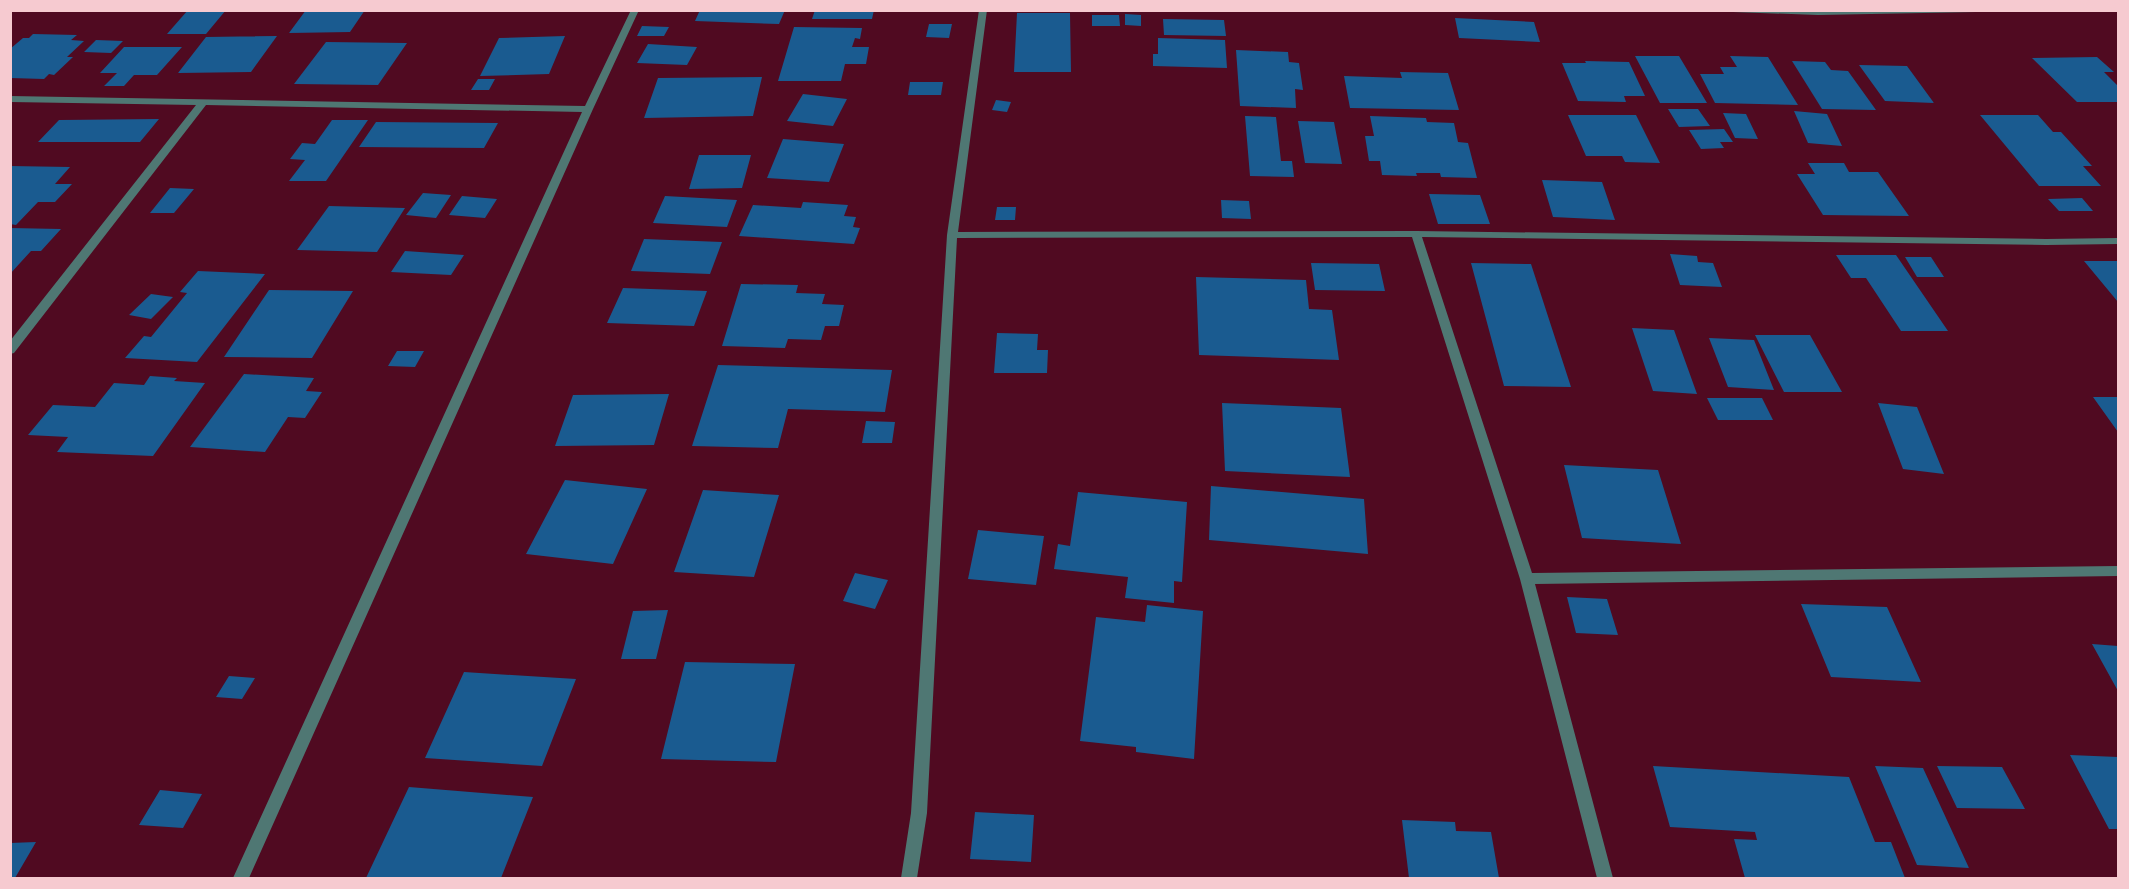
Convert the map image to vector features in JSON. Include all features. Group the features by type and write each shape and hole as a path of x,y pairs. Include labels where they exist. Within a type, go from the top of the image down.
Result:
{"street":[{"path":"241,879 588,109 635,10"},
{"path":"909,879 919,813 952,235 983,10"},
{"path":"1733,10 1817,12 1976,10"},
{"path":"10,99 588,109"},
{"path":"10,350 204,101"},
{"path":"952,235 1416,234 2118,241"},
{"path":"1416,234 1527,579 1605,879"},
{"path":"1527,579 2118,571"}],"building":[{"path":"188,10 226,10 206,34 167,34"},
{"path":"306,10 365,10 350,32 289,33"},
{"path":"700,10 785,10 779,24 695,21"},
{"path":"815,10 874,10 872,19 812,19"},
{"path":"1017,13 1070,13 1071,72 1014,72"},
{"path":"1125,14 1141,15 1141,26 1125,25"},
{"path":"1092,15 1119,15 1120,26 1092,26"},
{"path":"1455,18 1534,22 1540,42 1459,38"},
{"path":"1163,19 1224,20 1226,36 1164,35"},
{"path":"929,24 952,24 949,38 926,37"},
{"path":"642,26 669,27 664,36 637,36"},
{"path":"794,27 862,28 860,39 855,38 852,47 869,47 866,64 845,64 841,81 778,81"},
{"path":"33,34 77,35 71,40 84,41 67,57 73,57 54,75 49,74 44,79 10,78 10,49 23,38 29,38"},
{"path":"277,36 251,72 178,73 206,37"},
{"path":"565,36 549,74 480,76 499,38"},
{"path":"1158,38 1225,40 1227,68 1153,66 1153,54 1158,54"},
{"path":"96,40 123,41 111,53 84,52"},
{"path":"326,42 407,43 378,85 294,84"},
{"path":"648,44 697,47 687,65 637,63"},
{"path":"124,47 182,47 157,75 134,75 124,86 104,86 117,73 100,73"},
{"path":"1236,50 1288,52 1289,62 1299,63 1303,90 1295,89 1296,108 1240,106"},
{"path":"1635,56 1679,56 1707,103 1660,103"},
{"path":"1730,56 1768,57 1798,105 1715,103 1700,74 1724,74 1720,67 1737,67"},
{"path":"2097,57 2114,72 2104,72 2118,86 2118,102 2077,102 2032,58"},
{"path":"1585,61 1629,62 1645,96 1624,96 1626,102 1578,101 1562,63 1586,63"},
{"path":"1792,61 1825,62 1831,70 1848,71 1876,110 1822,109"},
{"path":"1859,65 1907,66 1934,103 1885,101"},
{"path":"1400,72 1448,73 1459,110 1350,108 1344,76 1402,78"},
{"path":"762,77 753,116 644,118 658,78"},
{"path":"478,79 495,79 489,90 471,90"},
{"path":"910,82 943,82 941,95 908,95"},
{"path":"803,94 847,99 833,126 787,121"},
{"path":"996,100 1011,102 1007,112 992,110"},
{"path":"1668,109 1698,109 1710,126 1679,127"},
{"path":"1794,111 1827,114 1842,146 1808,143"},
{"path":"1723,113 1746,114 1758,139 1735,138"},
{"path":"1568,115 1636,115 1660,163 1625,162 1622,156 1586,156"},
{"path":"1980,115 2038,115 2053,132 2061,132 2092,166 2083,166 2101,186 2039,186"},
{"path":"1245,116 1276,117 1281,161 1292,161 1294,177 1250,176"},
{"path":"1370,116 1426,118 1427,122 1454,123 1458,142 1468,143 1477,178 1441,177 1440,173 1416,173 1417,176 1382,175 1380,161 1369,161 1365,136 1374,136"},
{"path":"159,119 140,142 38,142 59,120"},
{"path":"332,120 368,120 326,181 289,181 305,160 290,159 302,143 315,144"},
{"path":"1298,121 1334,122 1342,164 1305,163"},
{"path":"376,122 498,123 484,148 359,147"},
{"path":"1724,129 1733,142 1720,142 1724,148 1701,149 1689,130"},
{"path":"783,139 844,144 829,182 767,178"},
{"path":"699,155 751,155 742,188 689,189"},
{"path":"1808,163 1844,163 1849,172 1878,172 1909,216 1823,215 1797,174 1815,174"},
{"path":"10,166 70,167 55,184 72,184 55,202 38,202 16,225 10,224"},
{"path":"1542,180 1602,182 1615,220 1553,217"},
{"path":"170,188 194,189 174,213 150,213"},
{"path":"423,193 451,195 436,218 406,215"},
{"path":"1429,194 1480,195 1490,224 1438,224"},
{"path":"462,196 497,199 485,218 449,215"},
{"path":"665,196 737,200 727,227 653,223"},
{"path":"2082,198 2093,211 2059,211 2048,199"},
{"path":"1221,200 1249,201 1251,219 1222,218"},
{"path":"803,202 848,205 844,216 856,217 853,227 860,228 854,244 739,236 753,205 801,208"},
{"path":"329,206 405,208 377,252 297,250"},
{"path":"997,207 1016,207 1015,220 995,220"},
{"path":"10,228 61,229 41,251 31,251 10,274"},
{"path":"644,239 722,242 710,274 631,271"},
{"path":"405,251 464,255 451,275 391,272"},
{"path":"1670,254 1697,256 1698,262 1713,263 1722,287 1680,285"},
{"path":"1836,255 1896,255 1948,331 1901,331 1866,278 1851,278"},
{"path":"1905,257 1931,257 1944,277 1917,277"},
{"path":"2084,261 2118,261 2118,302"},
{"path":"1311,263 1379,264 1385,291 1315,290"},
{"path":"1471,263 1531,264 1571,387 1504,386"},
{"path":"198,271 265,274 197,362 125,358 144,336 151,337 187,293 180,292"},
{"path":"1196,277 1306,280 1309,309 1332,310 1339,360 1199,355"},
{"path":"741,284 798,285 796,293 825,294 822,304 844,305 839,326 825,326 821,340 788,339 785,348 722,346"},
{"path":"623,288 707,291 694,326 607,323"},
{"path":"269,290 353,291 312,358 224,357"},
{"path":"151,294 173,297 151,319 129,315"},
{"path":"1632,328 1674,330 1697,394 1653,391"},
{"path":"997,333 1038,334 1037,350 1048,350 1047,373 994,373"},
{"path":"1755,335 1810,335 1842,392 1784,392"},
{"path":"1709,338 1754,340 1774,390 1728,387"},
{"path":"397,351 424,351 415,367 388,366"},
{"path":"718,365 892,370 885,412 788,409 778,448 692,446"},
{"path":"244,374 314,378 306,391 322,392 305,418 288,417 265,452 190,447"},
{"path":"150,376 177,378 174,381 205,383 153,456 57,452 68,437 28,435 53,405 95,407 114,383 144,385"},
{"path":"669,394 654,445 555,446 573,395"},
{"path":"2093,397 2118,397 2118,432"},
{"path":"1707,398 1762,398 1773,420 1718,420"},
{"path":"1222,403 1341,408 1350,477 1225,471"},
{"path":"1878,403 1917,407 1944,474 1903,469"},
{"path":"866,421 895,422 892,443 862,443"},
{"path":"1564,465 1658,470 1681,544 1582,538"},
{"path":"565,480 647,489 613,564 526,554"},
{"path":"1211,486 1364,499 1368,554 1209,540"},
{"path":"703,490 779,495 754,577 674,572"},
{"path":"1078,492 1187,502 1182,582 1174,581 1174,603 1125,598 1128,577 1054,569 1058,544 1070,546"},
{"path":"978,530 1044,536 1036,585 968,579"},
{"path":"855,573 888,580 875,609 843,601"},
{"path":"1567,597 1607,599 1618,635 1576,633"},
{"path":"1801,604 1887,607 1921,682 1831,677"},
{"path":"1147,605 1203,611 1194,759 1136,752 1136,747 1080,741 1096,617 1145,622"},
{"path":"668,610 656,659 621,659 633,611"},
{"path":"2092,644 2118,646 2118,691"},
{"path":"685,662 795,664 776,762 661,759"},
{"path":"464,672 576,679 542,766 425,758"},
{"path":"229,676 255,678 242,699 216,697"},
{"path":"2070,755 2118,757 2118,829 2109,829"},
{"path":"1653,766 1849,777 1875,842 1891,842 1905,878 1745,878 1734,839 1757,840 1755,832 1670,827"},
{"path":"1875,766 1923,768 1969,868 1917,865"},
{"path":"1937,766 2002,767 2025,809 1957,808"},
{"path":"409,787 533,797 501,878 366,878"},
{"path":"160,790 202,794 183,828 139,825"},
{"path":"975,812 1034,815 1031,862 970,859"},
{"path":"1402,820 1455,822 1456,831 1491,832 1499,878 1409,878"},
{"path":"36,842 15,878 10,878 10,843"}]}
